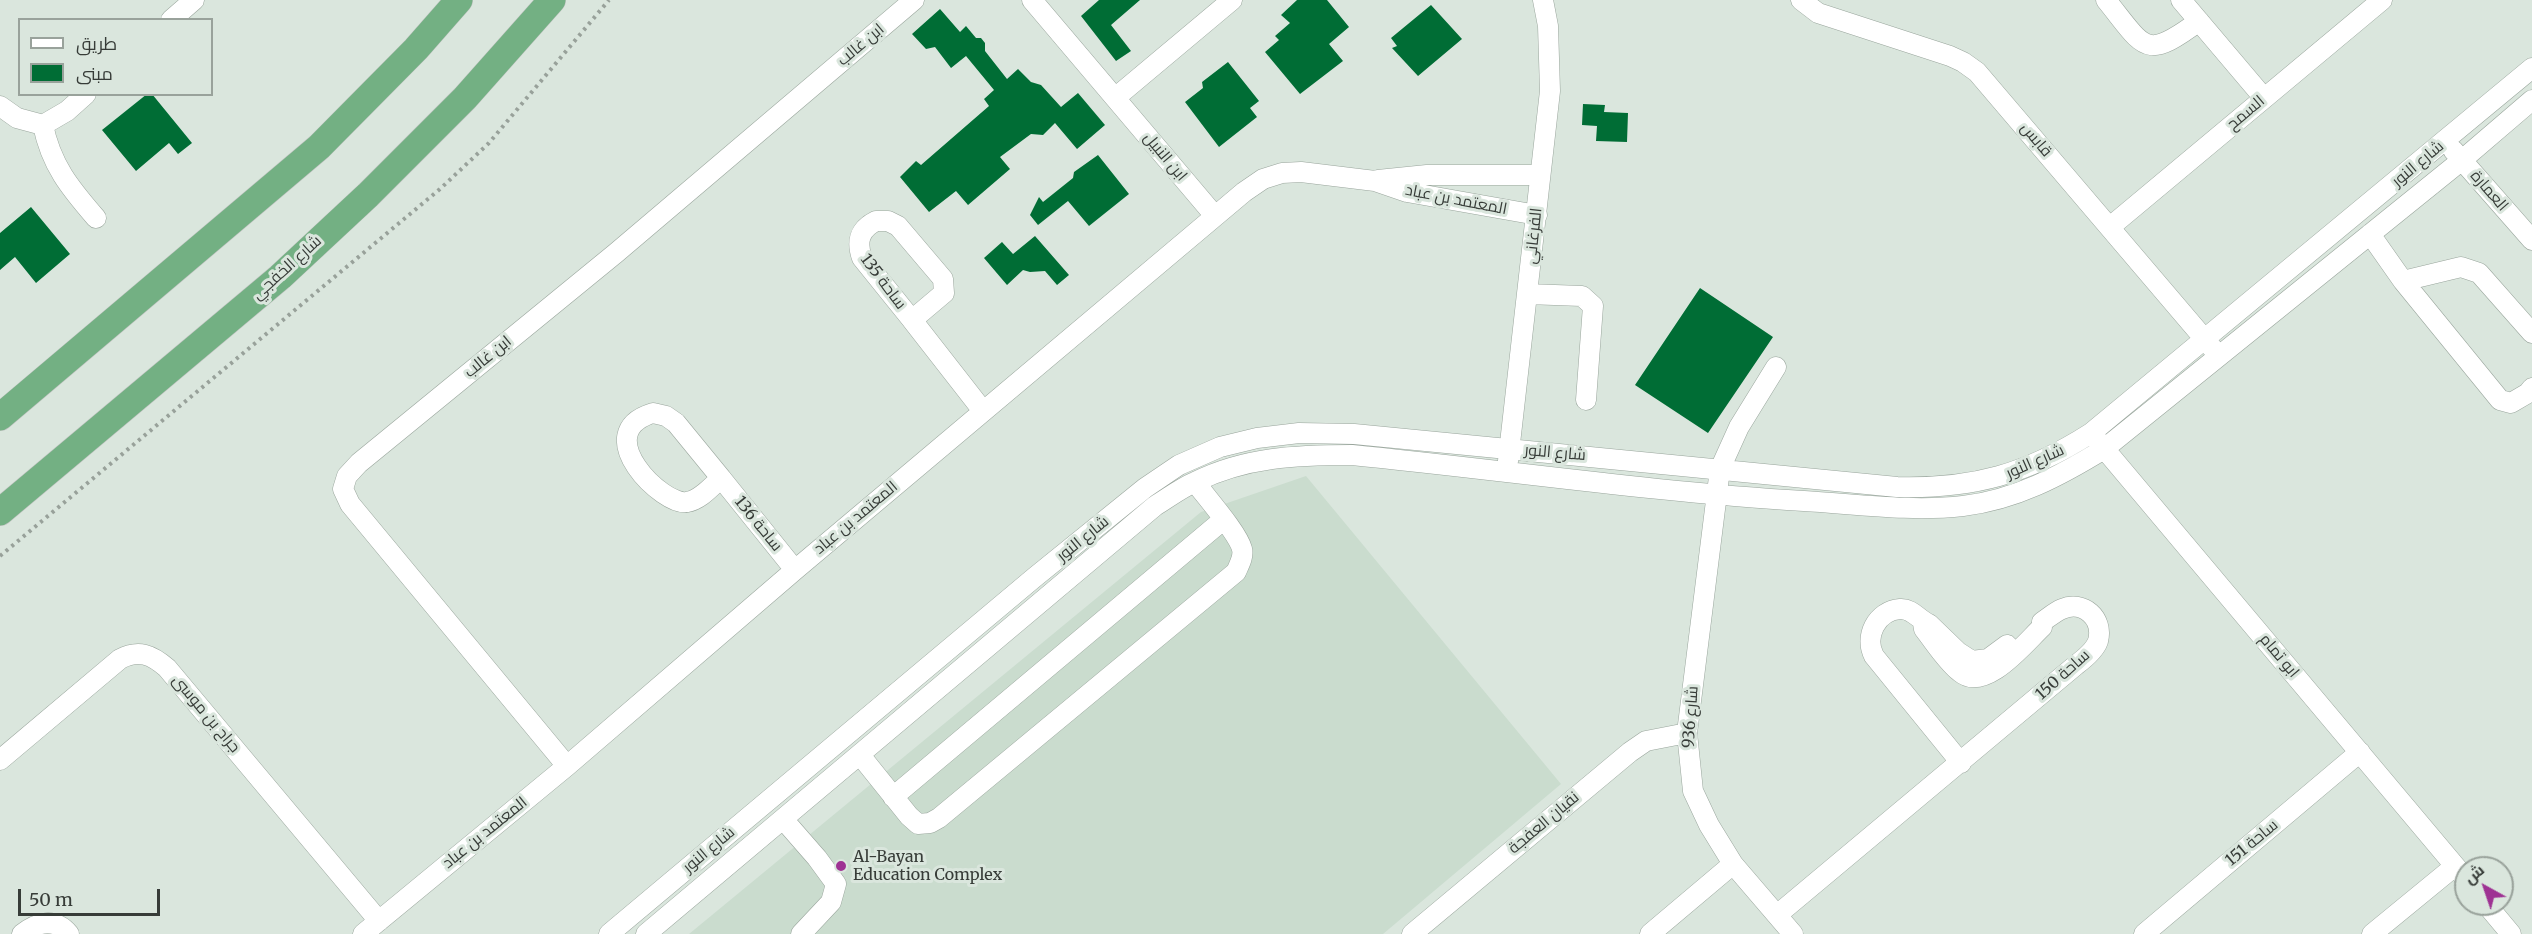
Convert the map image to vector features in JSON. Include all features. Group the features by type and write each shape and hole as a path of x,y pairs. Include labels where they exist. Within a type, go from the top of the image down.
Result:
{"highway":[{"path":"0,417 320,147 417,49 459,0"},
{"name":"شارع الخفجي","path":"0,512 280,277 368,195 465,98 552,0"}],"street":[{"path":"173,18 194,0"},
{"name":"ابن غالب","path":"567,765 350,504 343,489 347,476 358,463 616,253 915,0"},
{"name":"ابن النبيل","path":"1032,0 1215,216"},
{"path":"1115,98 1232,0"},
{"name":"الفرغاني","path":"1507,472 1550,91 1549,35 1543,0"},
{"name":"قابس","path":"1801,0 1818,13 1950,56 1970,67 1986,80 2218,356"},
{"path":"2106,0 2133,32 2151,46 2162,46 2199,21"},
{"path":"2181,0 2264,98"},
{"name":"السمح","path":"2110,227 2382,0"},
{"name":"شارع النور","path":"609,934 1145,488 1179,465 1220,447 1257,438 1299,433 1354,434 1897,487 1959,486 2014,473 2062,452 2091,433 2532,68"},
{"path":"0,106 17,118 43,125 67,111 84,96"},
{"name":"شارع النور","path":"646,934 1155,506 1195,482 1263,459 1299,455 1352,455 1715,496 1915,508 1964,506 1995,500 2061,475 2104,449 2462,160 2532,100"},
{"path":"43,125 54,164 74,193 96,218"},
{"name":"العمارة","path":"2445,142 2532,240"},
{"name":"المعتمد بن عباد","path":"363,934 567,765 1215,216 1263,179 1282,173 1301,172 1375,181 1407,192 1537,215"},
{"name":"المعتمد بن عباد","path":"1375,181 1427,175 1540,175"},
{"name":"ساحة 135","path":"912,320 944,293 943,279 898,226 888,221 876,221 866,226 860,236 858,247 862,258 983,411"},
{"path":"2370,234 2403,281 2500,400 2511,403 2532,388"},
{"path":"2403,281 2461,267 2479,273 2532,333"},
{"path":"1527,294 1582,296 1593,306 1586,400"},
{"name":"شارع 936","path":"1776,367 1739,427 1720,469 1687,733 1693,791 1709,825 1733,864 1793,934"},
{"name":"ساحة 136","path":"721,478 699,498 680,503 670,499 642,474 627,450 626,436 640,417 653,413 666,416 676,423 721,478 795,570"},
{"name":"ابو تمام","path":"2091,433 2454,866"},
{"path":"838,742 857,758 918,824 930,823 1236,572 1242,559 1242,549 1195,482"},
{"path":"893,797 1223,520"},
{"name":"ساحة 150","path":"1777,915 1961,763 2076,666 2098,643 2099,627 2086,608 2073,606 2061,609 2042,622 2042,627 1994,671 1978,679 1969,678 1955,668 1924,629 1923,622 1912,611 1900,609 1887,613 1876,622 1869,645 1874,656 1961,763"},
{"name":"جراح بن موسى","path":"0,760 120,659 130,654 144,654 156,658 175,677 379,921"},
{"name":"نقيان العفجة","path":"1412,934 1630,752 1646,741 1687,733"},
{"name":"ساحة 151","path":"2144,934 2360,752"},
{"path":"783,819 836,884 831,902 801,934"},
{"path":"1650,934 1733,864"},
{"path":"2372,934 2454,877"},
{"path":"2496,916 2511,934"},
{"path":"22,934 41,923 54,923 65,928 69,934"}],"path":[{"path":"0,556 440,189 489,143 609,0"}],"shaded area":[{"path":"1306,476 1561,784 1383,934 689,934 1201,512"}],"building":[{"path":"1099,0 1140,0 1111,25 1131,51 1116,61 1081,16"},
{"path":"1297,0 1327,0 1349,27 1329,44 1343,61 1300,94 1265,52 1279,40 1275,36 1290,23 1281,15"},
{"path":"1431,5 1462,39 1418,76 1392,48 1397,46 1391,38"},
{"path":"940,9 960,32 966,26 976,38 981,38 985,43 985,51 1007,79 1018,69 1031,82 1041,85 1061,107 1078,93 1105,125 1077,149 1055,123 1043,135 1031,134 1000,157 1010,169 968,205 956,191 929,212 900,177 916,161 921,165 989,106 984,99 994,90 966,56 951,68 935,47 926,49 912,34"},
{"path":"1228,62 1259,101 1250,108 1257,117 1219,147 1185,102 1203,88 1202,82"},
{"path":"144,96 154,96 192,143 178,154 169,143 136,171 102,130"},
{"path":"1583,104 1605,105 1604,112 1628,113 1627,142 1596,141 1597,126 1582,125"},
{"path":"1098,155 1129,194 1089,226 1068,201 1038,225 1030,215 1039,197 1043,202 1073,178 1074,172"},
{"path":"31,207 70,254 36,283 15,257 0,270 0,233"},
{"path":"1035,236 1069,275 1057,285 1045,271 1023,270 1007,285 984,258 1002,242 1013,254"},
{"path":"1700,288 1773,337 1708,433 1635,385"}],"place":[{"name":"Al-Bayan Education Complex","path":"841,866"}]}
